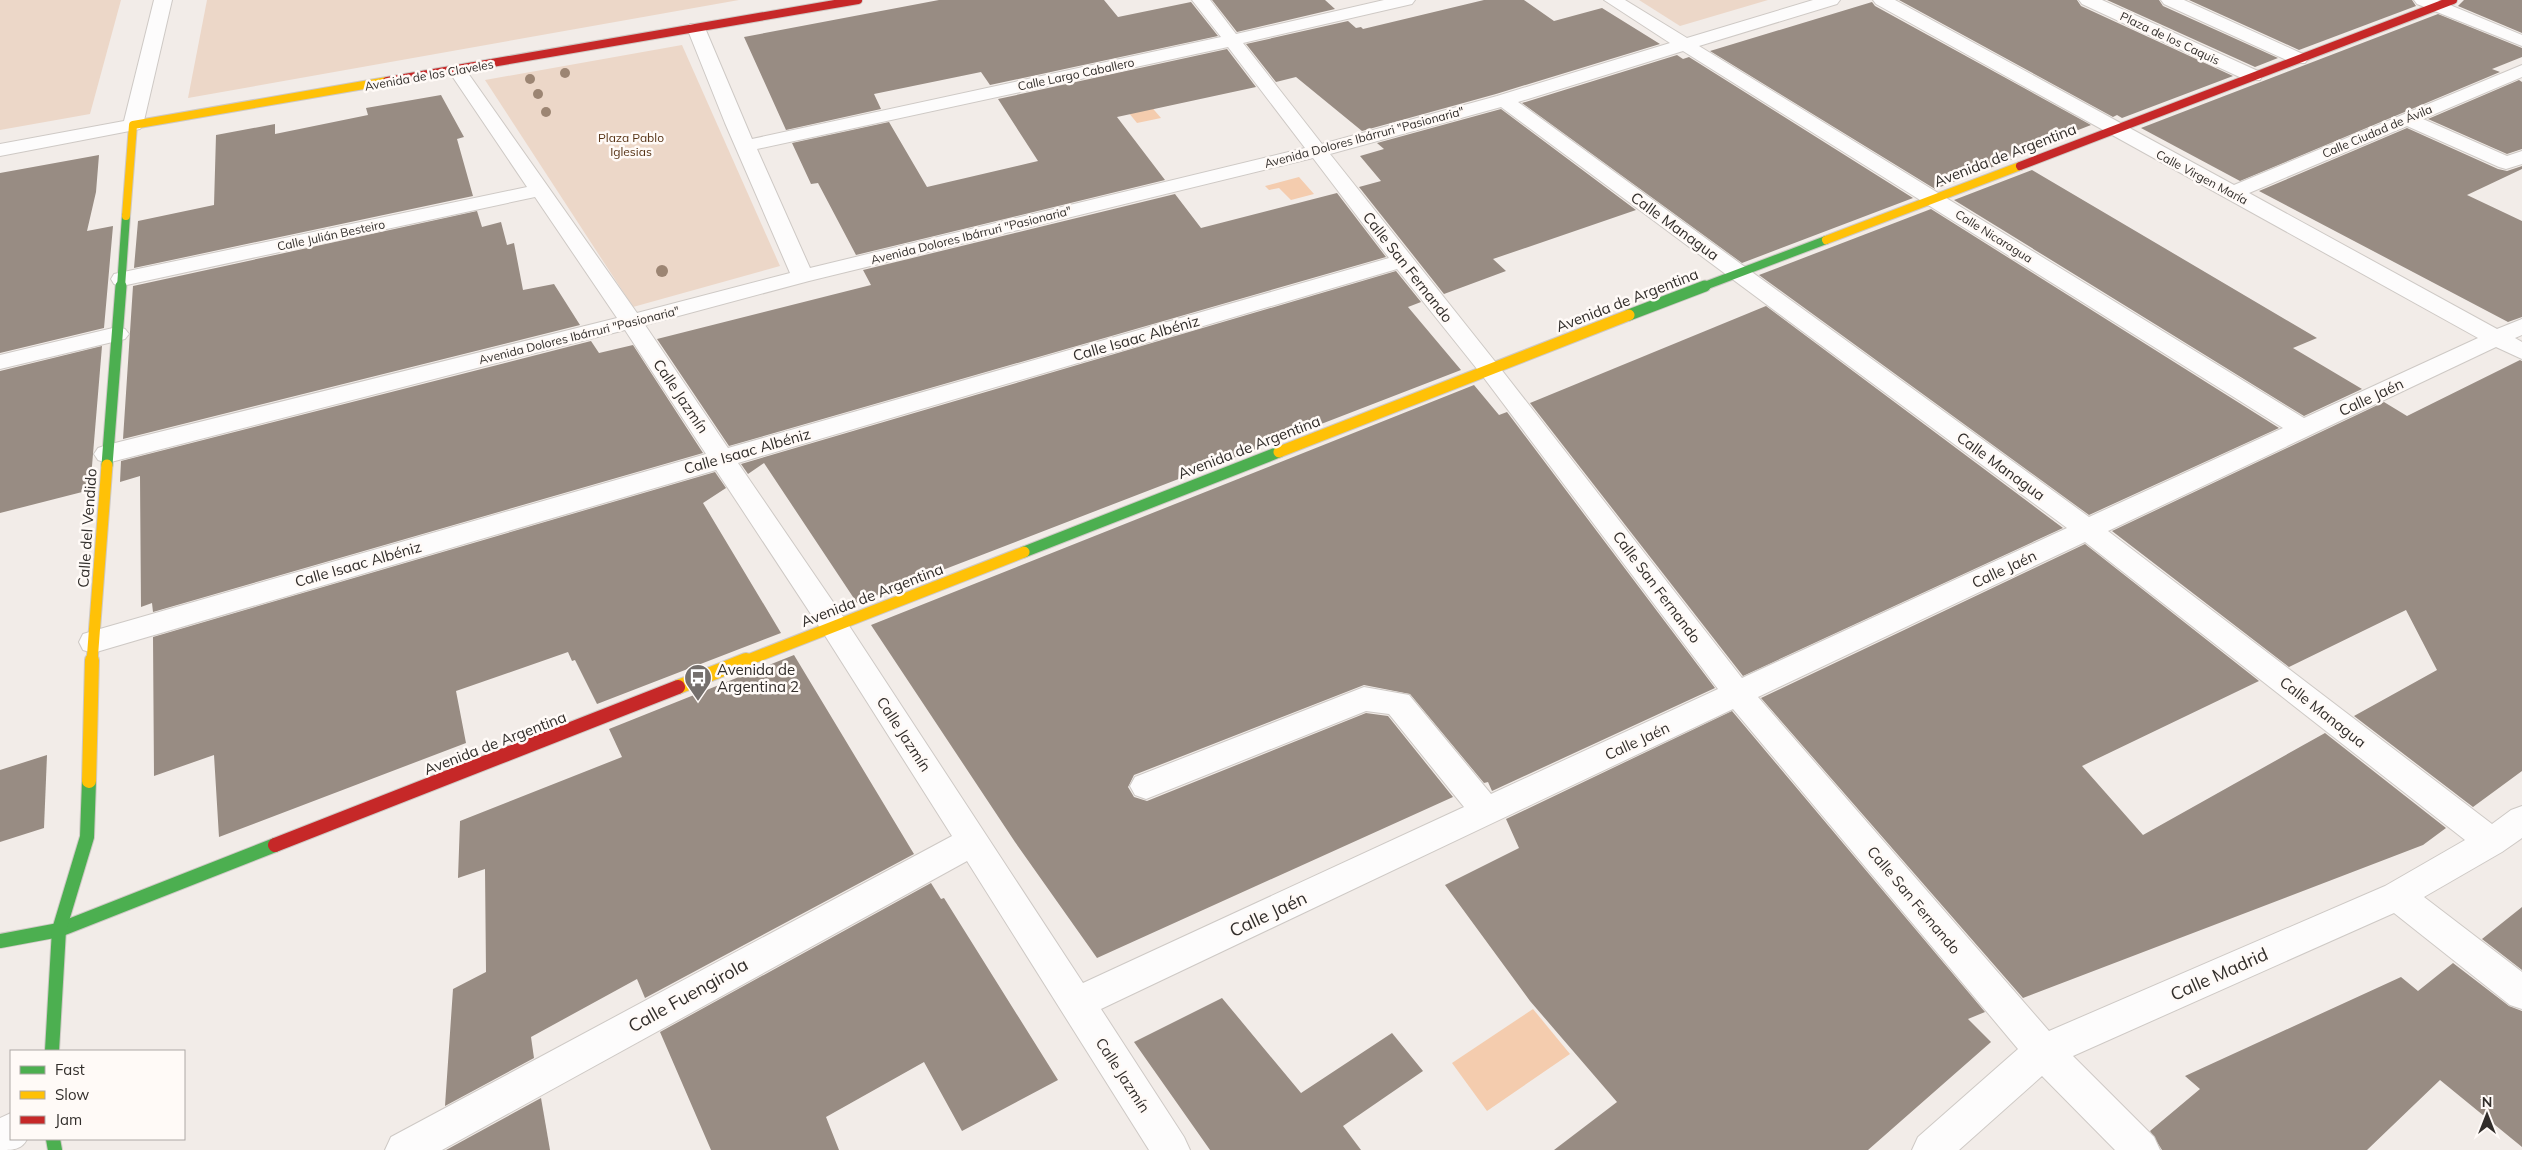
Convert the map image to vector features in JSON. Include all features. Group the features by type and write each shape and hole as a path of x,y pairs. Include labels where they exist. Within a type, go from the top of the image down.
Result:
{"street":[{"path":"133,126 163,0"},
{"name":"Avenida de los Claveles","path":"0,150 858,0"},
{"name":"Calle San Fernando","path":"1201,0 1402,261 1489,369 1738,694 2043,1051 2141,1150"},
{"name":"Calle Largo Caballero","path":"745,146 1233,40 1406,0"},
{"name":"Calle Nicaragua","path":"1613,0 1686,43 2303,429"},
{"name":"Avenida Dolores Ibárruri \"Pasionaria\"","path":"108,454 631,322 803,276 1318,151 1504,100 1830,0"},
{"name":"Calle Virgen María","path":"1882,0 2114,130 2232,193 2509,332 2522,352"},
{"name":"Plaza de los Caquis","path":"2088,0 2253,76"},
{"path":"2170,0 2299,59"},
{"path":"2438,2 2522,41"},
{"name":"Avenida de Argentina","path":"0,941 60,930 1489,369 2299,59 2438,2"},
{"path":"696,28 745,146 803,276"},
{"path":"457,70 631,322"},
{"name":"Calle Ciudad de Ávila","path":"2232,193 2522,70"},
{"name":"Calle Managua","path":"1504,100 2088,530 2491,842"},
{"path":"2407,119 2506,163 2522,157"},
{"name":"Calle del Vendido","path":"52,1050 60,930 87,837 93,642 133,126"},
{"name":"Calle Julián Besteiro","path":"122,279 541,190"},
{"name":"Calle Isaac Albéniz","path":"93,642 1402,261"},
{"name":"Calle Jazmín","path":"631,322 834,626 1171,1150"},
{"name":"Calle Jaén","path":"1077,1004 2509,332"},
{"path":"0,362 117,334"},
{"path":"1146,786 1364,699 1398,703 1486,811"},
{"name":"Calle Madrid","path":"1931,1150 2043,1051 2398,896 2491,842 2522,820"},
{"name":"Calle Fuengirola","path":"404,1150 973,841"},
{"path":"2398,896 2522,993"}],"green space":[{"path":"0,0 121,0 90,114 0,130"},
{"path":"207,0 739,0 188,98"},
{"path":"1639,0 1768,0 1680,26"},
{"name":"Plaza Pablo Iglesias","path":"682,45 780,266 633,307 485,80"}],"shaded area":[{"path":"1143,97 1161,118 1137,123 1120,102"},
{"path":"1299,177 1314,194 1291,200 1279,188 1269,190 1265,186"},
{"path":"1533,1009 1570,1054 1487,1111 1452,1063"}],"building":[{"path":"939,0 1104,0 1118,17 1191,2 1218,36 990,85 981,72 874,94 881,109 786,130 744,37"},
{"path":"1212,0 1325,0 1335,9 1237,32"},
{"path":"1484,0 1524,0 1554,21 1602,8 1660,44 1496,94 1362,131 1296,77 1276,82 1246,44 1348,21 1356,28 1361,27 1363,29"},
{"path":"1899,0 2077,0 2081,6 2233,76 2122,118 2117,115 2113,117"},
{"path":"2107,0 2159,0 2163,6 2278,58 2255,67"},
{"path":"2189,0 2412,0 2416,6 2299,50"},
{"path":"2464,0 2522,0 2522,33 2458,6"},
{"path":"1872,2 1875,6 2091,125 2009,157 2013,159 1935,189 1710,51"},
{"path":"2438,14 2522,48 2522,57 2492,69 2500,72 2240,181 2141,128"},
{"path":"1227,49 1256,87 1117,117 1165,180 856,255 818,183 811,184 792,143 889,122 927,187 1038,161 998,99"},
{"path":"1677,55 1683,59 1689,57 1913,198 1742,263 1522,103"},
{"path":"2519,80 2522,82 2522,149 2507,154 2428,119"},
{"path":"441,95 464,137 457,139 473,196 134,268 138,221 214,205 216,135 275,124 275,134 368,115 366,108"},
{"path":"1501,109 1636,210 1493,259 1506,271 1444,294 1359,187 1381,181 1360,156 1384,149 1377,143"},
{"path":"2407,128 2498,169 2507,171 2522,166 2522,169 2467,195 2522,221 2522,317 2508,322 2259,191"},
{"path":"99,155 96,192 87,231 113,226 104,328 0,353 0,173"},
{"path":"2032,170 2317,338 2293,348 2362,389 2304,416 1954,200"},
{"path":"1337,193 1386,257 729,446 657,339 871,285 863,270 1175,194 1201,228"},
{"path":"1931,209 2279,428 2089,515 1759,275"},
{"path":"477,211 482,227 501,222 507,245 514,243 523,290 554,284 580,325 123,439 133,286"},
{"path":"1396,271 1421,302 1408,307 1461,370 857,603 764,463 748,474 741,464"},
{"path":"1766,306 2063,528 1743,676 1530,403"},
{"path":"591,341 599,353 633,345 703,453 153,612 152,603 141,607 140,476 120,482 121,461"},
{"path":"102,346 90,490 0,513 0,371"},
{"path":"2520,360 2522,361 2522,771 2473,807 2354,716 2437,670 2406,610 2289,667 2112,531 2384,402 2407,416"},
{"path":"1474,385 1499,415 1507,412 1715,688 1492,791 1488,782 1484,783 1410,694 1364,685 1134,775 1128,787 1134,797 1147,801 1366,713 1388,716 1453,797 1097,958 1015,842 871,625"},
{"path":"715,472 726,488 703,503 781,633 597,704 575,660 572,661 568,652 456,691 466,743 219,837 214,755 154,776 153,637"},
{"path":"2085,544 2259,681 2082,766 2143,835 2325,733 2446,828 2423,845 2023,998 1761,698"},
{"path":"794,655 914,854 645,998 637,979 531,1037 534,1058 445,1106 453,989 486,972 485,869 458,878 460,821 622,757 609,729"},
{"path":"1732,711 1985,1012 1968,1019 1991,1042 1868,1150 1554,1150 1617,1102 1530,1001 1445,885 1519,848 1506,819"},
{"path":"47,755 44,828 0,842 0,770"},
{"path":"931,883 941,899 944,898 1058,1080 962,1131 924,1062 826,1117 839,1150 711,1150 660,1032"},
{"path":"2522,907 2522,970 2482,939"},
{"path":"2453,963 2509,1006 2522,1011 2522,1147 2440,1080 2367,1150 2162,1150 2150,1131 2200,1089 2185,1076 2401,977 2418,991"},
{"path":"1222,998 1301,1093 1392,1033 1423,1071 1343,1126 1361,1150 1210,1150 1134,1042"},
{"path":"541,1098 550,1150 446,1150"}],"traffic: fast":[{"path":"107,465 126,216"},
{"path":"1629,315 1826,240"},
{"path":"1024,552 1279,452"},
{"path":"52,1050 59,930 87,837 89,781"},
{"path":"0,941 59,930 275,845"},
{"path":"53,1140 55,1150"}],"traffic: slow":[{"path":"126,216 133,125 387,81"},
{"path":"1826,240 2020,166"},
{"path":"1279,452 1629,315"},
{"path":"89,781 93,642 107,465"},
{"path":"678,687 1024,552"}],"traffic: jam":[{"path":"387,81 858,0"},
{"path":"2020,166 2453,0"},
{"path":"275,845 678,687"}],"place":[{"name":"Avenida de Argentina 2","path":"698,702"}]}
